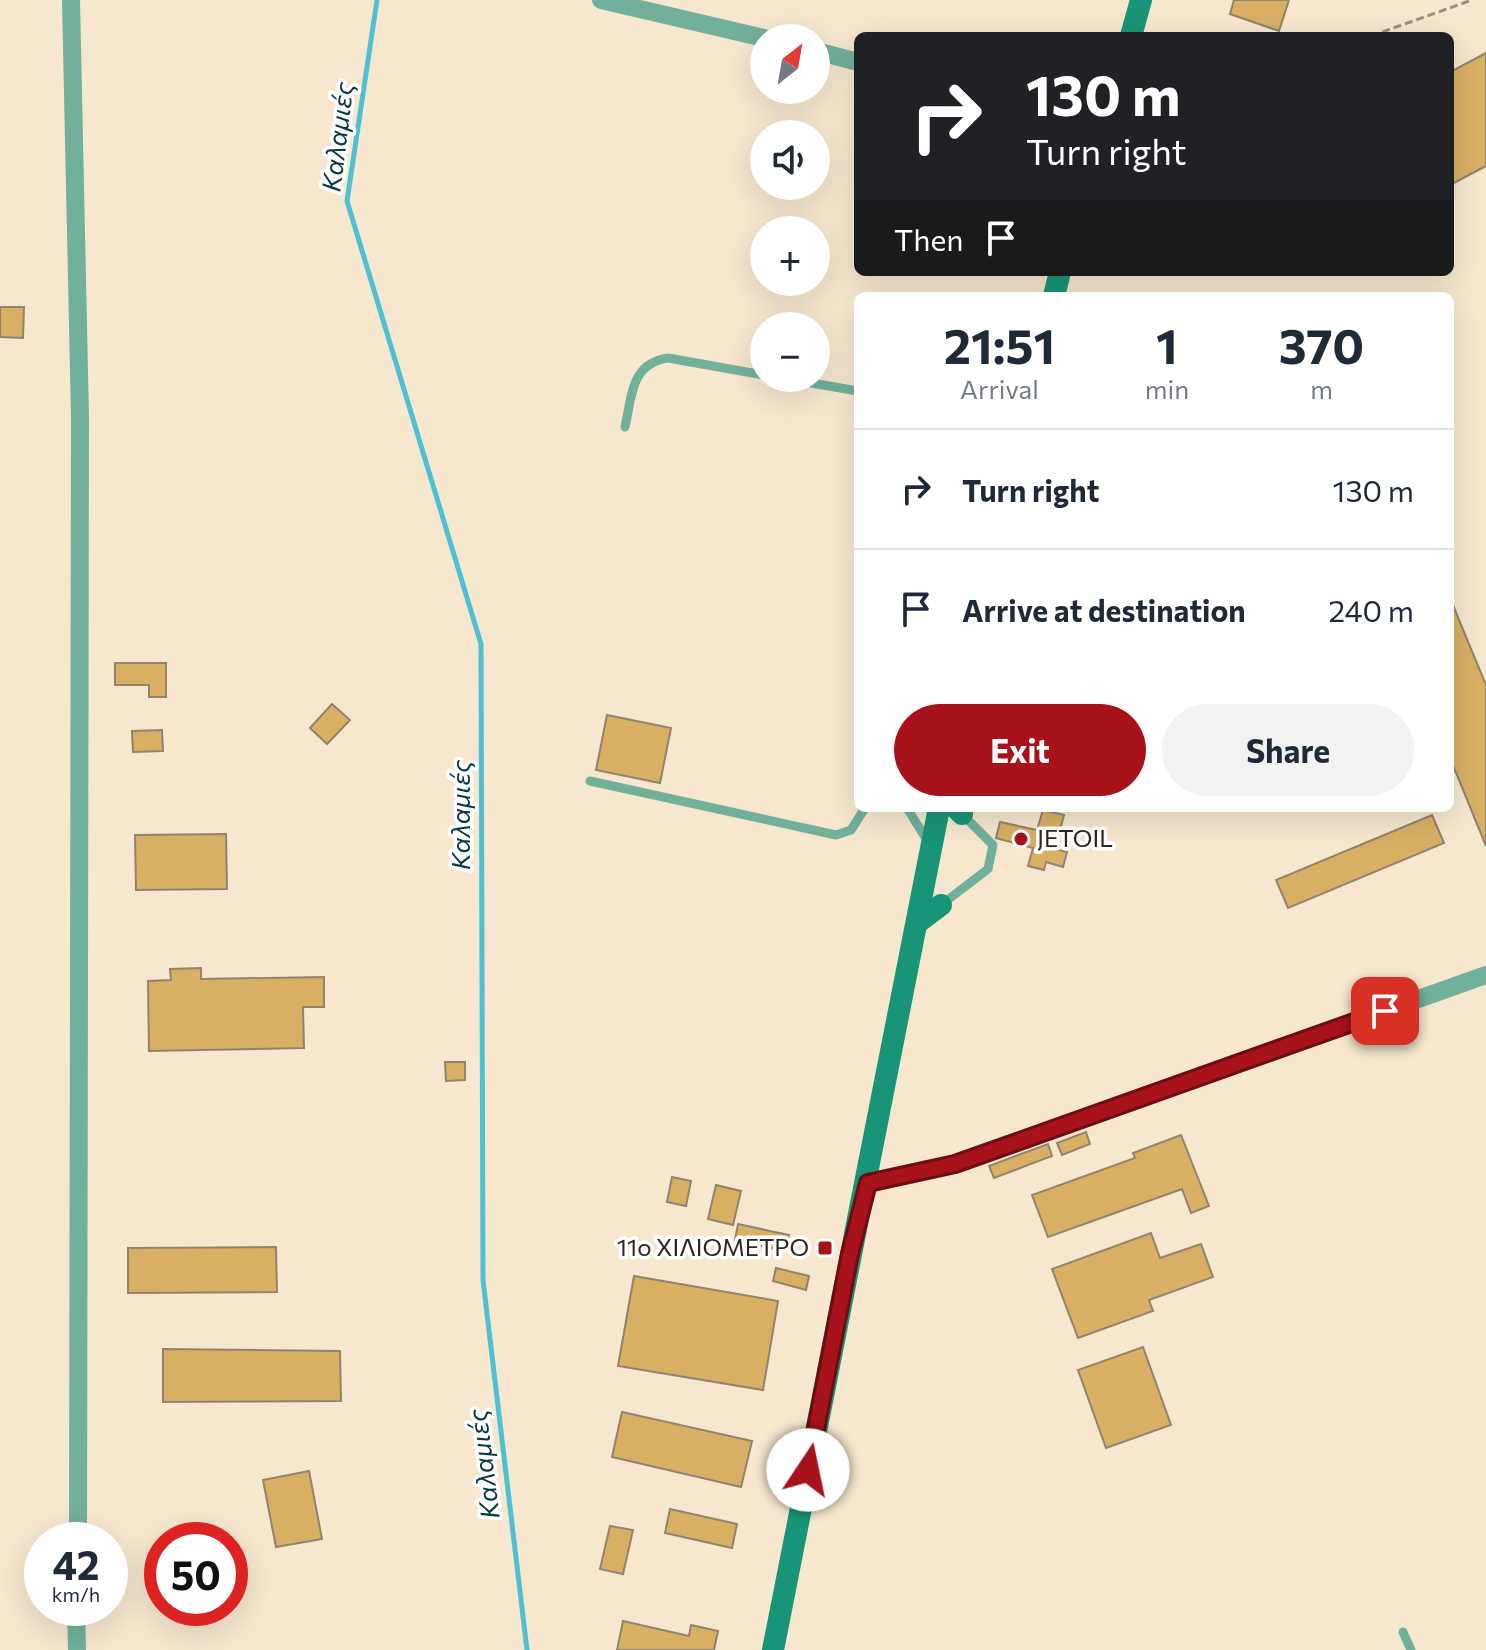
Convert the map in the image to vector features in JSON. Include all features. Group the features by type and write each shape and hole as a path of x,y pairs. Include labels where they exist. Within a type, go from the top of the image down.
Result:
{"main road":[{"path":"1132,32 1141,0"},
{"path":"773,1650 850,1254 868,1183 938,812"},
{"path":"917,923 941,905"}],"street":[{"path":"71,0 80,418 78,1522"},
{"path":"601,0 750,35"},
{"path":"830,55 854,61"},
{"path":"868,1183 955,1164 1486,975"},
{"path":"76,1626 77,1650"}],"lane":[{"path":"625,427 637,374 653,360 668,358 750,373"},
{"path":"830,386 854,390"},
{"path":"590,781 836,835 851,830 862,812"},
{"path":"910,812 932,848"},
{"path":"941,905 988,869 993,845 960,812"},
{"path":"1403,1632 1411,1650"}],"path":[{"path":"1382,32 1472,0"}],"building":[{"path":"1234,0 1289,0 1279,31 1230,14"},
{"path":"1486,53 1486,166 1454,183 1454,70"},
{"path":"0,307 24,307 23,338 0,337"},
{"path":"1454,608 1486,685 1486,846 1454,768"},
{"path":"115,663 166,663 166,697 149,697 149,685 115,685"},
{"path":"332,704 350,720 327,744 310,728"},
{"path":"607,715 671,728 660,783 596,770"},
{"path":"162,730 163,751 133,752 132,731"},
{"path":"1042,812 1064,815 1055,849 1067,852 1063,867 1046,862 1044,870 1028,866 1033,848 996,838 1000,822 1037,830"},
{"path":"1432,815 1444,843 1288,908 1276,880"},
{"path":"226,834 227,889 136,890 135,835"},
{"path":"201,968 201,979 324,977 324,1007 303,1007 304,1048 149,1051 148,981 171,980 170,969"},
{"path":"445,1062 465,1062 465,1080 446,1081"},
{"path":"1086,1132 1090,1144 1062,1155 1057,1143"},
{"path":"1181,1135 1209,1206 1191,1213 1182,1189 1048,1237 1032,1195 1135,1158 1133,1153"},
{"path":"1048,1144 1052,1156 994,1178 989,1166"},
{"path":"672,1177 691,1181 686,1206 667,1202"},
{"path":"716,1185 741,1191 733,1225 708,1219"},
{"path":"738,1224 789,1235 785,1251 735,1240"},
{"path":"1151,1233 1160,1258 1201,1244 1213,1277 1149,1300 1153,1311 1078,1338 1052,1269"},
{"path":"276,1247 277,1292 128,1293 128,1248"},
{"path":"776,1268 809,1276 806,1290 773,1281"},
{"path":"634,1276 778,1301 763,1390 618,1366"},
{"path":"1143,1347 1171,1425 1106,1448 1078,1370"},
{"path":"163,1349 340,1351 341,1401 163,1402"},
{"path":"622,1412 752,1441 741,1487 612,1457"},
{"path":"309,1471 322,1539 276,1547 263,1480"},
{"path":"670,1509 737,1524 732,1548 665,1533"},
{"path":"610,1526 633,1530 623,1574 600,1569"},
{"path":"623,1621 689,1636 691,1625 718,1631 714,1650 617,1650"}],"waterway":[{"name":"Καλαμιές","path":"377,0 347,201 481,644 483,1280 527,1650"}],"place":[{"name":"JETOIL","path":"1021,839"},
{"name":"11ο ΧΙΛΙΟΜΕΤΡΟ","path":"825,1248"}],"route":[{"path":"808,1470 850,1254 868,1183 955,1164 1385,1011"}]}
